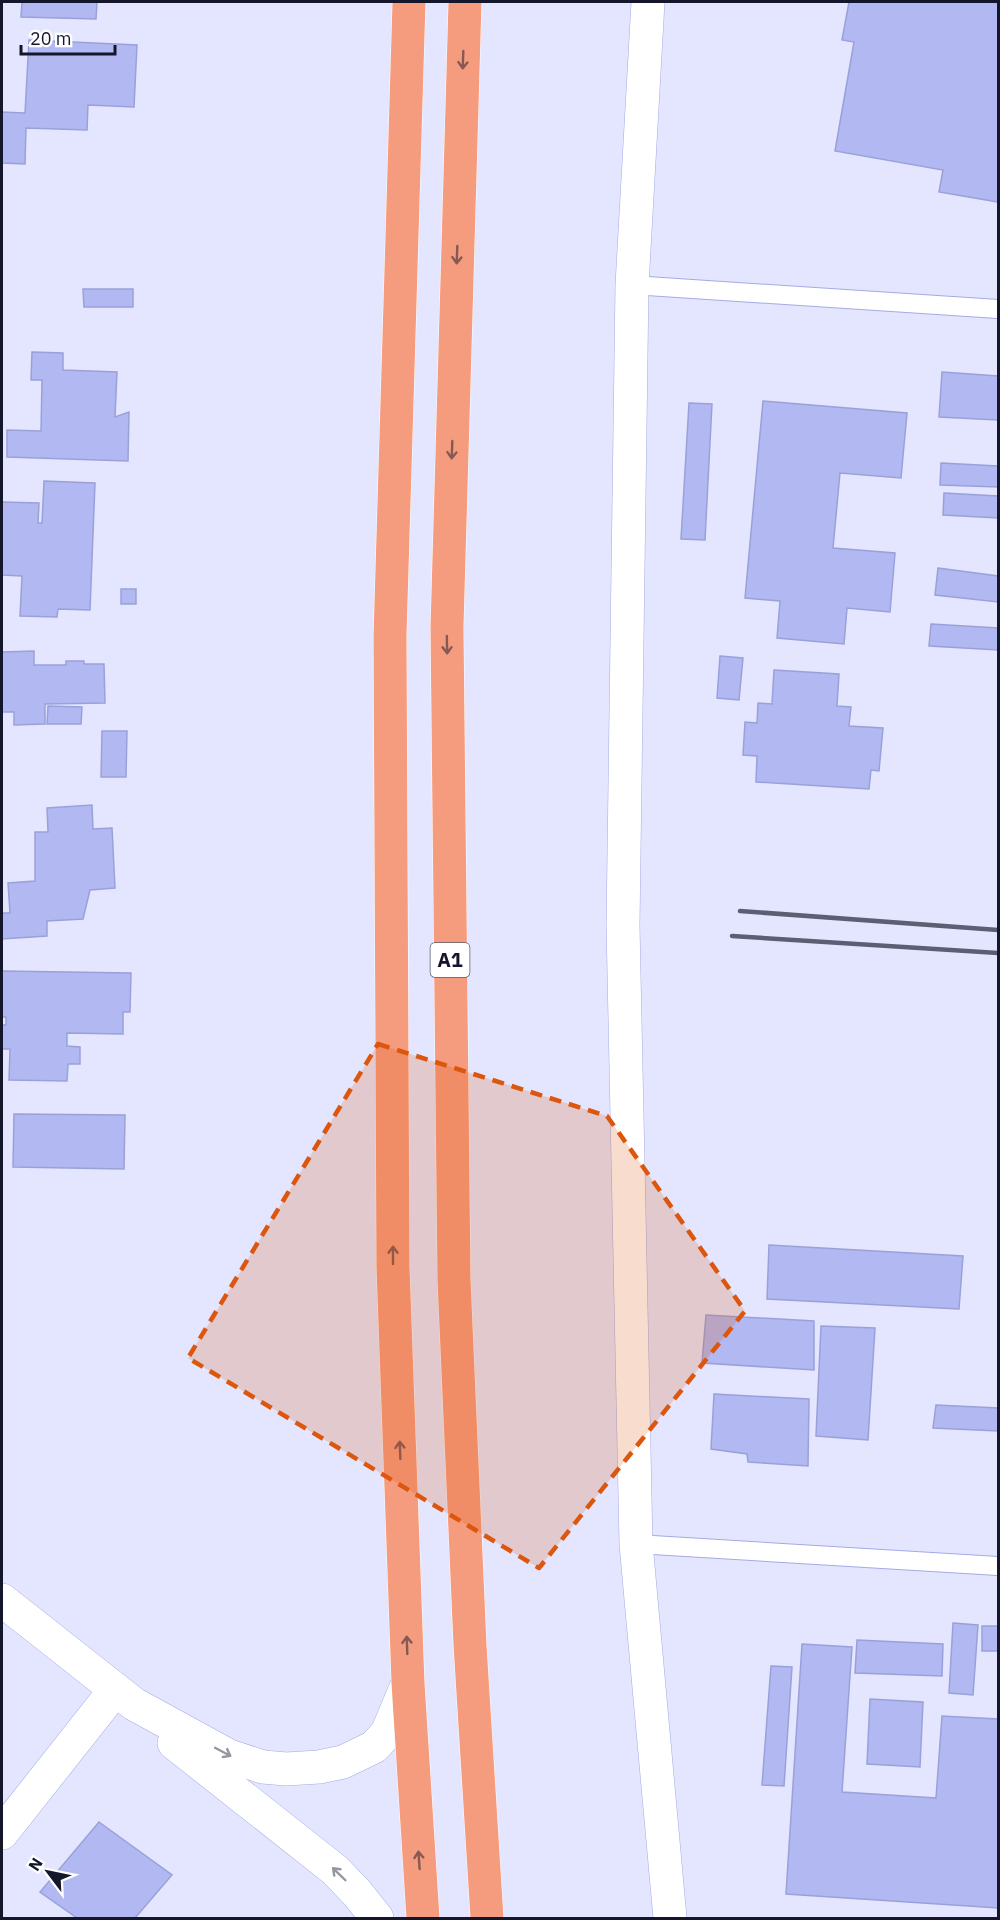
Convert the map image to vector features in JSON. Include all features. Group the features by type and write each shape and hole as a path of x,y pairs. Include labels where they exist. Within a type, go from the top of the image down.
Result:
{"highway":[{"path":"409,2 390,636 393,1268 408,1683 423,1918"},
{"name":"A1","path":"465,2 447,627 453,1232 470,1645 487,1918"}],"street":[{"path":"648,2 632,285 623,925 636,1544 669,1918"},
{"path":"2,1600 124,1697 193,1760 334,1870 377,1918"},
{"path":"124,1697 230,1756 263,1767 308,1768 343,1762 374,1747 387,1733 408,1683"},
{"path":"2,1833 124,1697"}],"lane":[{"path":"632,285 999,309"},
{"path":"636,1544 999,1566"}],"highlighted area":[{"path":"378,1044 607,1116 745,1311 539,1568 188,1358"}],"building":[{"path":"22,2 97,2 96,19 21,17"},
{"path":"849,2 998,2 998,202 939,192 943,170 835,151 854,42 842,40"},
{"path":"29,40 137,45 134,107 88,105 87,130 26,128 25,164 2,163 2,112 25,113"},
{"path":"83,289 133,289 133,307 84,307"},
{"path":"32,352 63,353 63,370 117,372 115,417 129,412 128,461 7,457 7,430 41,431 42,380 31,380"},
{"path":"942,372 998,376 998,420 939,417"},
{"path":"763,401 907,413 901,478 840,473 833,548 895,553 890,612 847,608 844,644 777,638 780,601 745,598"},
{"path":"689,403 712,404 705,540 681,539"},
{"path":"941,463 998,466 998,487 940,485"},
{"path":"44,481 95,483 90,610 58,609 57,617 20,616 22,576 2,575 2,502 39,503 38,523 42,523"},
{"path":"944,493 998,496 998,518 943,515"},
{"path":"938,568 998,576 998,602 935,595"},
{"path":"121,589 136,589 136,604 121,604"},
{"path":"931,624 998,628 998,650 929,646"},
{"path":"34,651 34,665 66,665 66,661 104,664 105,703 45,704 45,724 14,725 14,712 2,712 2,652"},
{"path":"720,656 743,658 739,700 717,698"},
{"path":"774,670 839,674 837,706 851,707 849,726 883,728 879,771 871,770 869,789 756,782 757,756 743,755 745,722 757,723 758,703 772,704"},
{"path":"48,706 82,707 81,724 47,724"},
{"path":"102,731 127,731 126,777 101,777"},
{"path":"92,805 93,829 112,828 115,888 90,890 83,919 47,921 47,936 2,939 2,913 10,913 8,883 35,881 35,832 48,832 47,808"},
{"path":"2,971 131,973 130,1012 123,1012 123,1034 67,1033 67,1046 80,1047 80,1064 68,1064 67,1081 9,1080 10,1049 2,1049 2,1025 6,1025 6,1017 2,1017"},
{"path":"14,1114 125,1115 124,1169 13,1167"},
{"path":"769,1245 963,1256 959,1309 767,1299"},
{"path":"706,1315 814,1321 814,1370 702,1363"},
{"path":"821,1326 875,1328 868,1440 816,1436"},
{"path":"714,1394 809,1399 808,1466 748,1462 747,1454 711,1449"},
{"path":"936,1405 998,1408 998,1431 933,1428"},
{"path":"953,1623 978,1625 973,1695 949,1693"},
{"path":"982,1626 998,1626 998,1651 982,1651"},
{"path":"857,1640 943,1644 942,1676 855,1673"},
{"path":"802,1644 852,1647 842,1792 936,1798 942,1716 998,1719 998,1908 786,1894"},
{"path":"771,1666 792,1667 784,1786 762,1785"},
{"path":"870,1699 923,1702 920,1767 867,1764"},
{"path":"99,1822 172,1875 135,1918 77,1918 40,1892"}],"railway":[{"path":"740,911 998,930"},
{"path":"732,936 998,953"}]}
